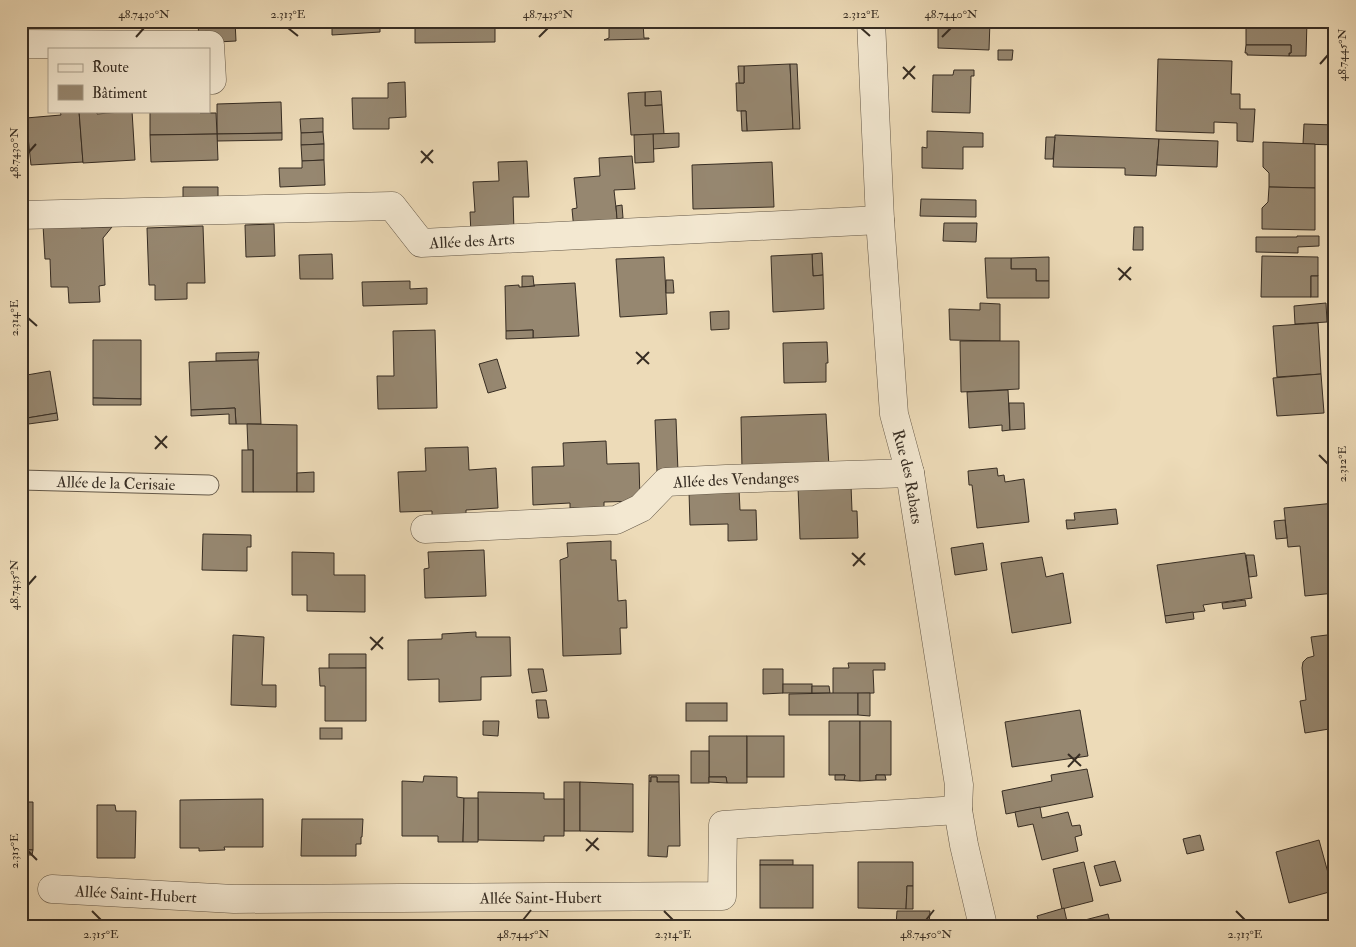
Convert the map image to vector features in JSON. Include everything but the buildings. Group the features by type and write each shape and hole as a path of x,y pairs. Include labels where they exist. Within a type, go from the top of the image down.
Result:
{"street":[{"name":"Rue des Rabats","path":"871,21 880,220 894,414 910,473 959,785 958,810 964,846 983,926"},
{"path":"21,44 210,45 212,80"},
{"name":"Allée des Arts","path":"21,215 392,206 421,243 880,220"},
{"name":"Allée des Vendanges","path":"426,529 616,520 642,508 666,482 910,473"},
{"name":"Allée Saint-Hubert","path":"52,889 234,899 722,896 723,824 958,810"}],"lane":[{"name":"Allée de la Cerisaie","path":"21,480 210,485"}]}
